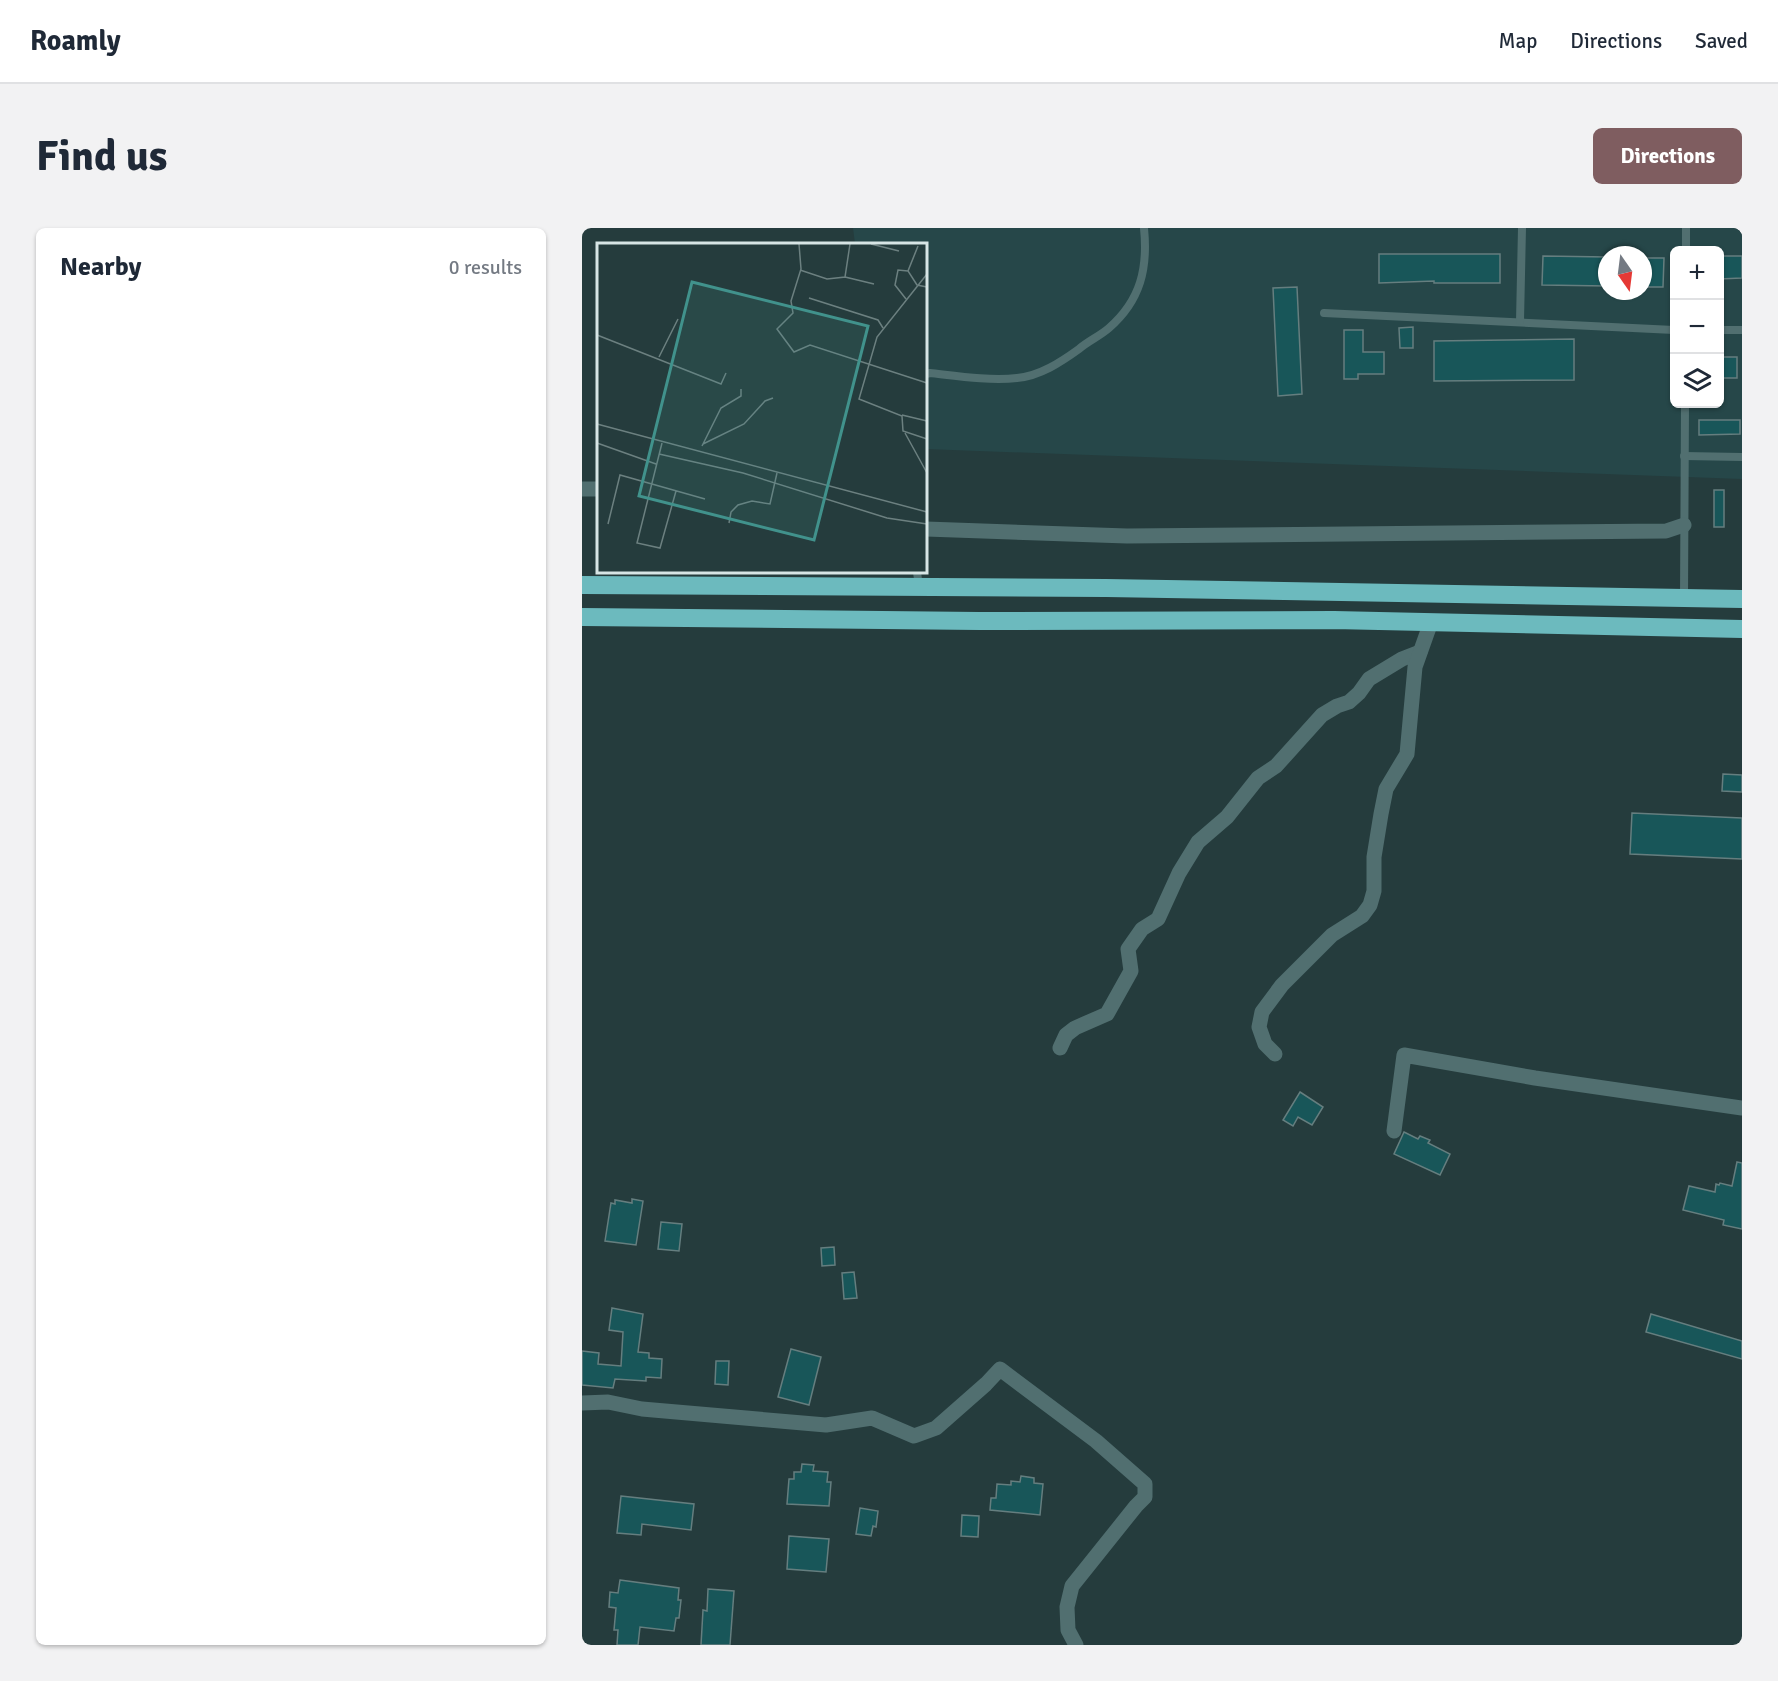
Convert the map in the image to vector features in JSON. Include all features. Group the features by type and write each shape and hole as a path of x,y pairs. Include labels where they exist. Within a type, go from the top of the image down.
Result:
{"highway":[{"path":"582,585 918,580 1106,588 1742,599"},
{"path":"582,617 979,621 1334,620 1742,629"}],"street":[{"path":"927,529 1127,536 1666,531 1684,525"},
{"path":"1275,1054 1265,1044 1259,1027 1262,1012 1282,986 1332,935 1362,916 1371,905 1374,891 1374,857 1386,789 1407,754 1415,667 1431,622"},
{"path":"1060,1048 1066,1035 1075,1028 1107,1014 1131,971 1128,949 1142,928 1158,919 1179,873 1198,842 1227,816 1258,778 1276,766 1322,715 1349,702 1369,679 1402,659 1420,652"},
{"path":"1394,1131 1404,1055 1535,1078 1742,1108"},
{"path":"582,1403 608,1402 642,1409 826,1425 872,1418 914,1436 936,1428 1000,1369 1096,1441 1145,1484 1145,1497 1072,1586 1067,1607 1068,1630 1076,1645"}],"lane":[{"path":"927,374 1017,379 1046,370 1066,358 1109,328 1136,294 1145,264 1144,228"},
{"path":"1520,321 1522,228"},
{"path":"1686,228 1686,246"},
{"path":"1324,313 1670,330"},
{"path":"1724,330 1742,330"},
{"path":"1684,598 1685,408"},
{"path":"1684,456 1742,458"}],"shaded area":[{"path":"853,228 1742,228 1742,479 927,449 927,243 855,243"}],"building":[{"path":"1379,254 1500,254 1500,283 1434,283 1434,281 1379,283"},
{"path":"1543,256 1598,257 1598,286 1542,285"},
{"path":"1724,256 1742,256 1742,278 1724,279"},
{"path":"1652,258 1664,258 1663,287 1652,287"},
{"path":"1297,287 1302,394 1278,396 1273,288"},
{"path":"1413,327 1413,348 1400,348 1399,328"},
{"path":"1344,330 1363,330 1363,352 1384,352 1384,374 1358,374 1358,379 1344,379"},
{"path":"1574,339 1574,380 1434,381 1434,341"},
{"path":"1724,357 1737,357 1737,378 1724,378"},
{"path":"1699,420 1740,420 1740,434 1699,435"},
{"path":"1714,490 1724,490 1724,527 1714,527"},
{"path":"1723,774 1742,775 1742,792 1722,791"},
{"path":"1632,813 1742,818 1742,859 1630,854"},
{"path":"1300,1092 1323,1107 1312,1125 1298,1117 1293,1126 1283,1120"},
{"path":"1404,1132 1418,1139 1420,1136 1430,1140 1428,1143 1450,1154 1440,1175 1394,1154"},
{"path":"1737,1162 1742,1163 1742,1229 1723,1225 1724,1220 1683,1210 1689,1186 1715,1192 1716,1184 1732,1186"},
{"path":"632,1199 643,1201 636,1245 605,1241 611,1203 615,1204 615,1200 632,1203"},
{"path":"661,1222 682,1224 679,1251 658,1249"},
{"path":"834,1247 835,1265 822,1266 821,1248"},
{"path":"854,1272 857,1298 844,1299 842,1273"},
{"path":"612,1308 643,1314 638,1352 649,1353 649,1358 662,1359 661,1378 646,1377 646,1381 615,1379 613,1388 582,1385 582,1351 599,1353 598,1364 621,1366 623,1332 609,1330"},
{"path":"1651,1314 1742,1341 1742,1359 1646,1332"},
{"path":"791,1349 821,1357 809,1405 778,1397"},
{"path":"716,1361 729,1361 728,1385 715,1384"},
{"path":"802,1464 814,1465 813,1471 828,1472 827,1482 831,1482 829,1506 787,1504 789,1479 794,1479 794,1472 801,1472"},
{"path":"1021,1476 1034,1478 1034,1483 1043,1484 1040,1515 990,1510 991,1498 996,1498 997,1484 1011,1485 1011,1481 1020,1482"},
{"path":"621,1496 694,1504 691,1530 642,1524 641,1535 617,1533"},
{"path":"860,1508 878,1511 876,1527 873,1526 871,1536 856,1534"},
{"path":"962,1515 979,1516 978,1537 961,1536"},
{"path":"789,1536 829,1539 826,1572 787,1569"},
{"path":"620,1580 679,1588 678,1600 681,1600 679,1618 676,1618 674,1631 640,1627 638,1645 617,1645 618,1630 614,1630 616,1608 609,1607 610,1592 618,1593"},
{"path":"708,1589 734,1591 730,1645 701,1645 703,1610 707,1611"}]}
